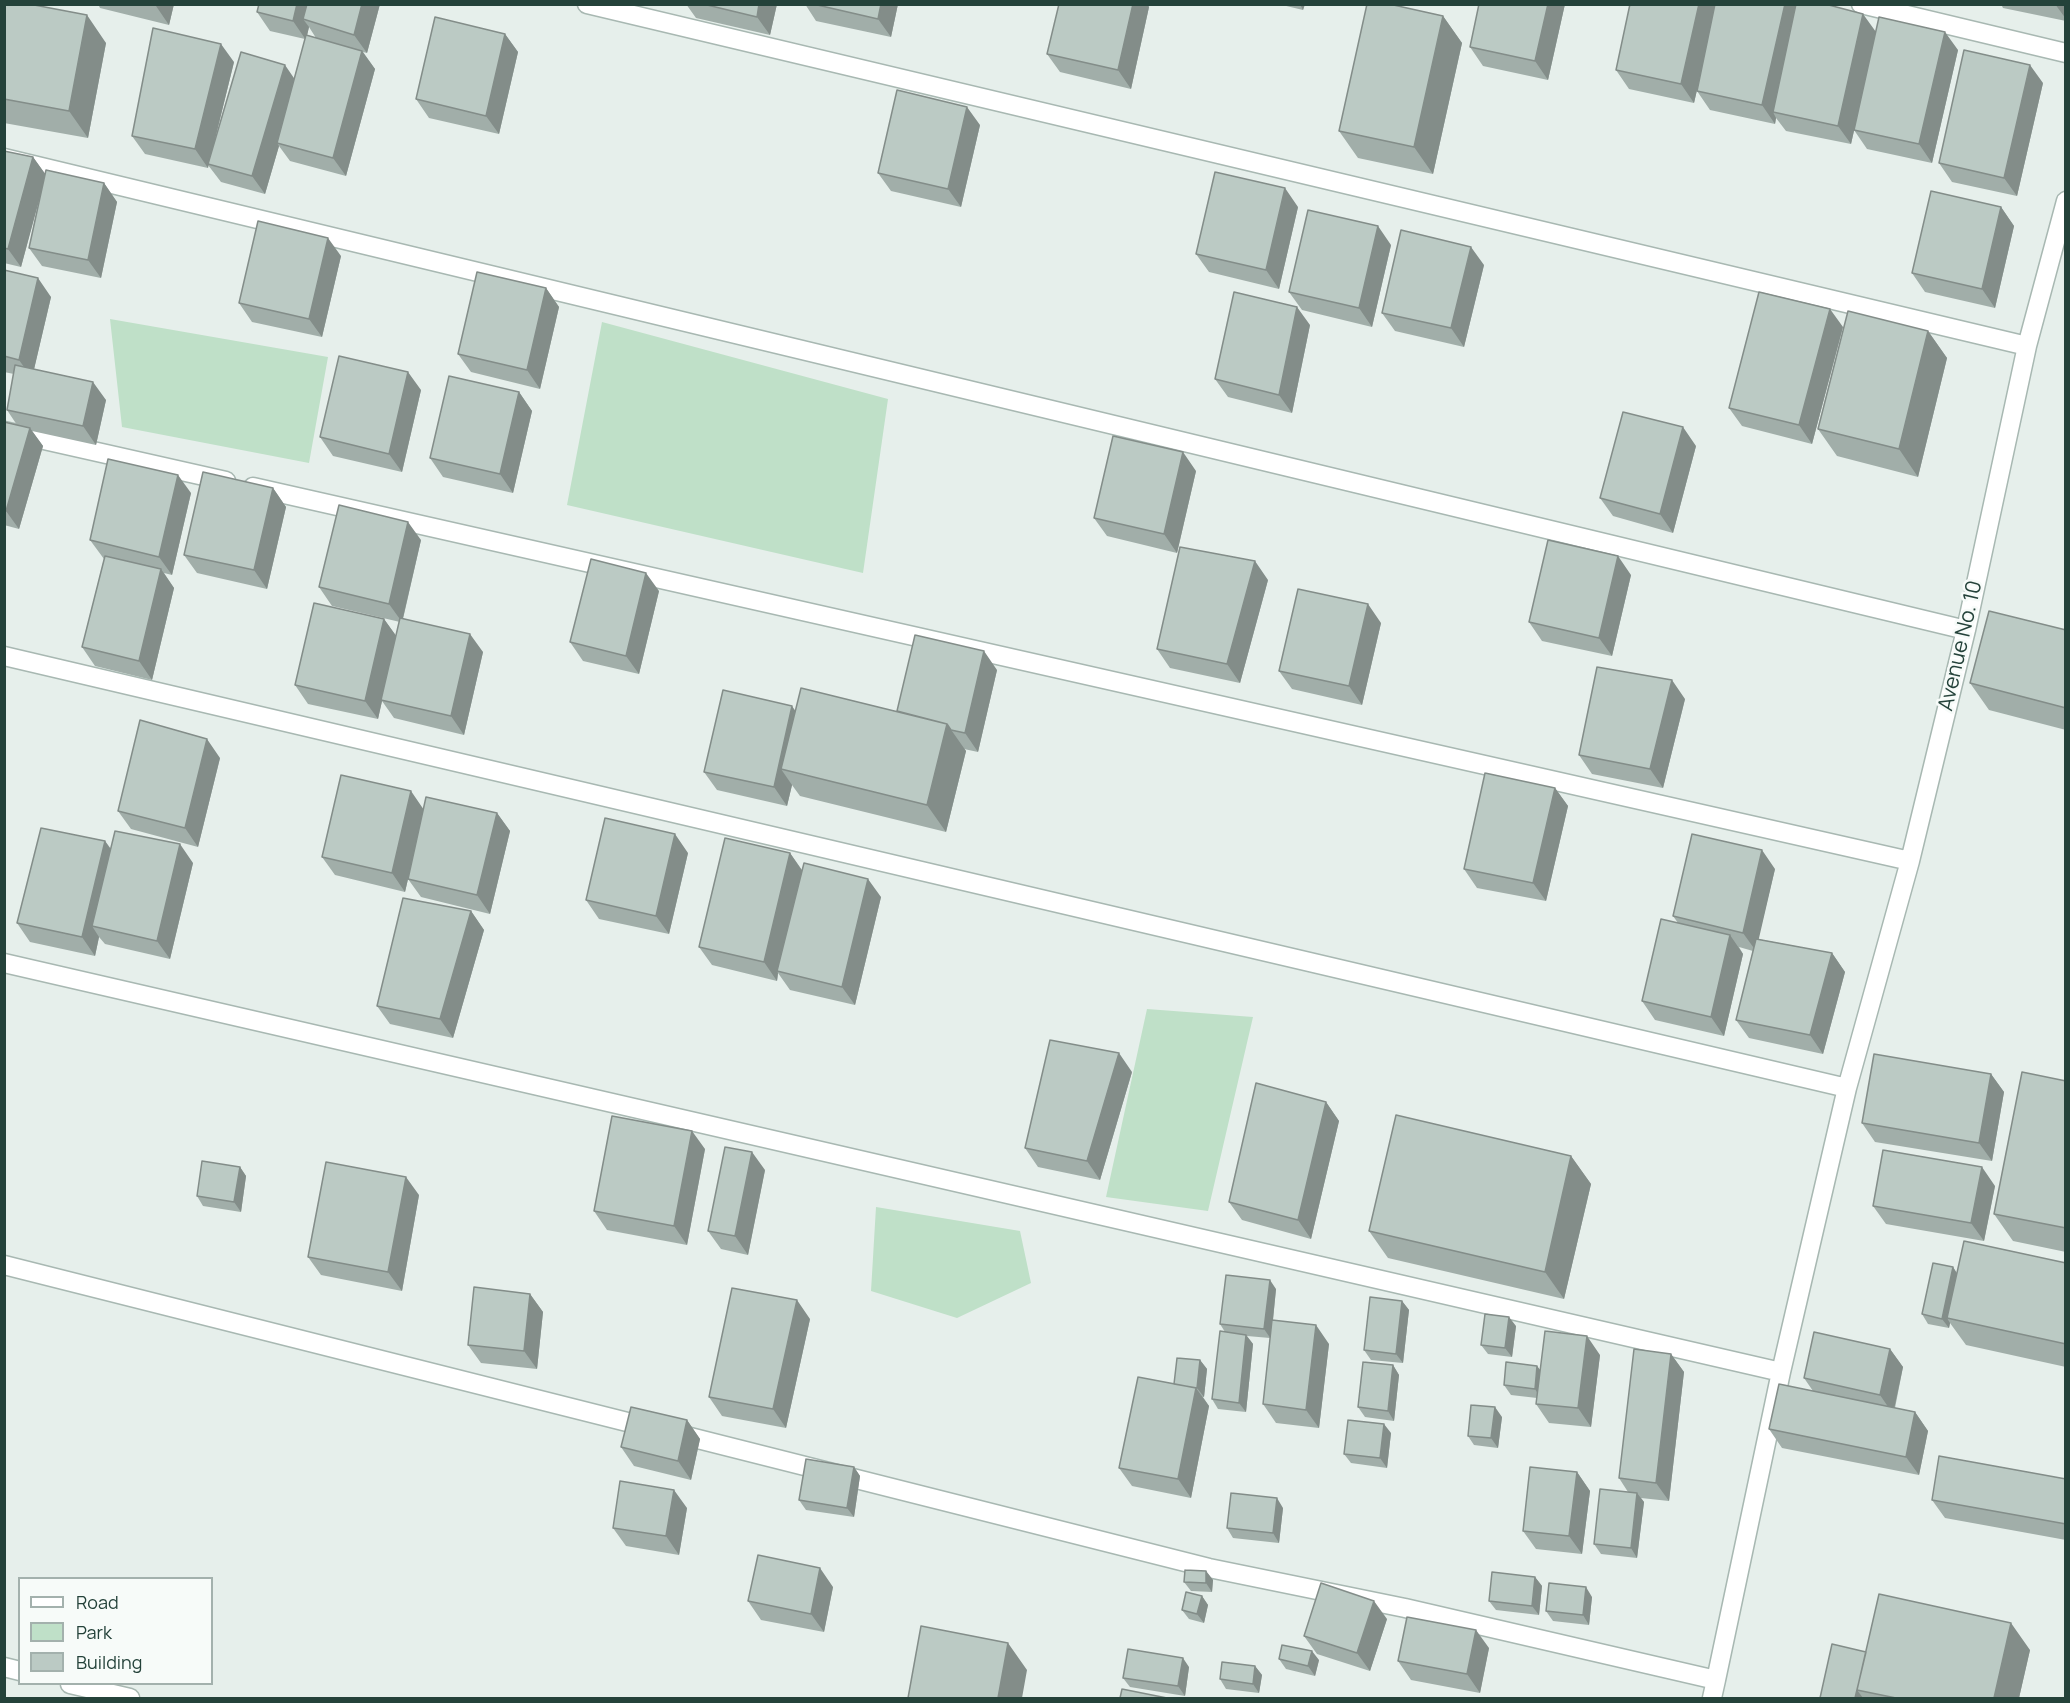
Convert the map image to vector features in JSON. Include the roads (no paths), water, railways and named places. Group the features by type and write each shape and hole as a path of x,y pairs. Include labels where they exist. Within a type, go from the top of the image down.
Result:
{"street":[{"path":"587,4 2027,346"},
{"path":"1861,4 2066,53"},
{"path":"4,158 1966,630"},
{"name":"Avenue No. 10","path":"1712,1698 1780,1372 1847,1088 1910,861 1966,630 2027,346 2066,201"},
{"path":"4,431 1910,861"},
{"path":"4,656 1847,1088"},
{"path":"4,963 1780,1372"},
{"path":"4,1265 1209,1568 1405,1608 1716,1680"},
{"path":"78,1685 130,1698"}]}
